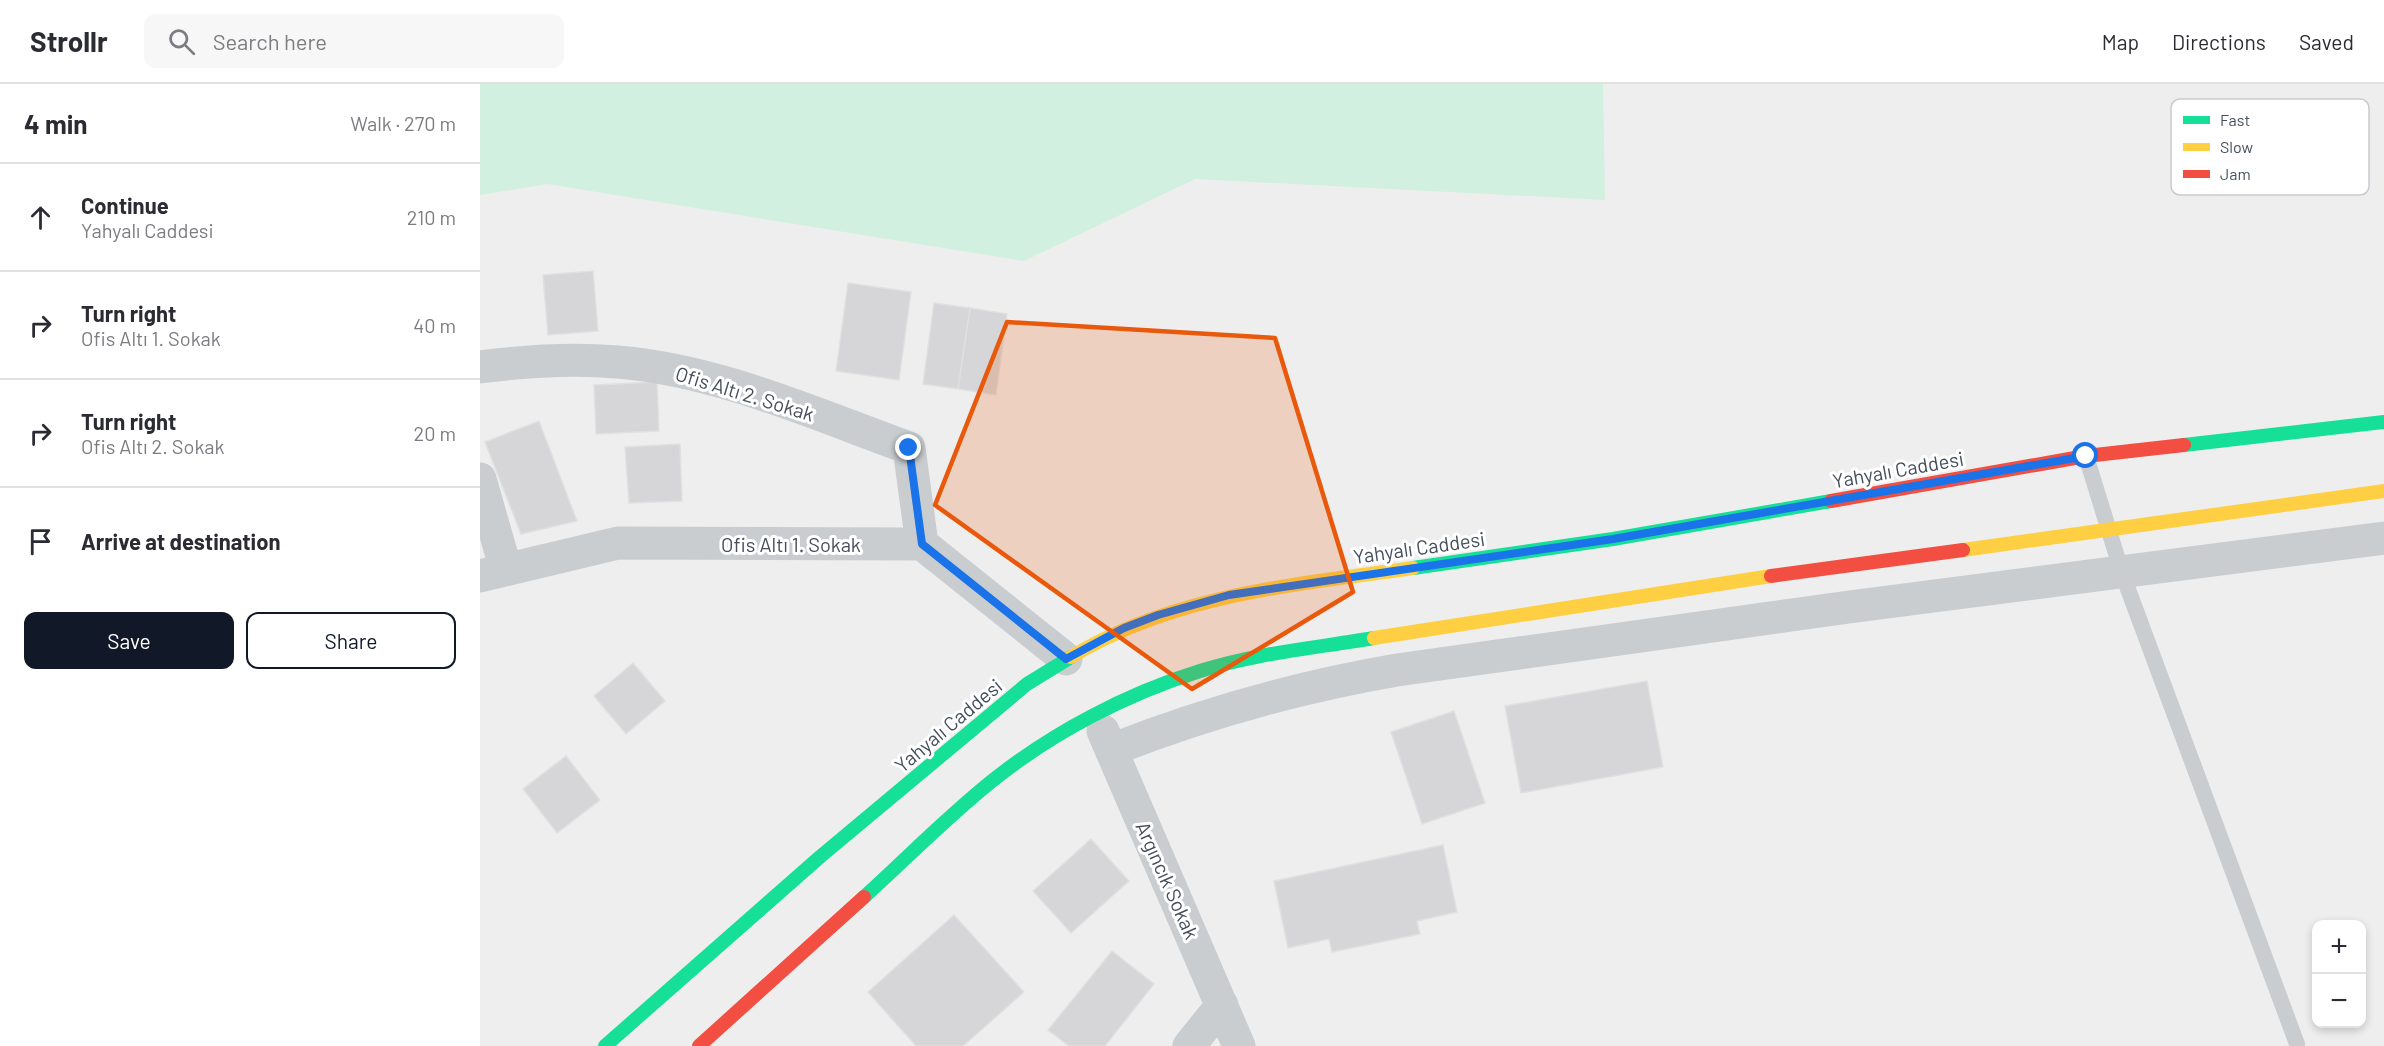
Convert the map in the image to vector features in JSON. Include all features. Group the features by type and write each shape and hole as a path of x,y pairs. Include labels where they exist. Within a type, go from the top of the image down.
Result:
{"main road":[{"name":"Yahyalı Caddesi","path":"605,1046 821,856 1027,684 1066,659 1124,628 1158,615 1229,595 1613,539 2086,456 2384,422"},
{"path":"699,1046 991,782 1031,752 1096,715 1159,685 1241,660 1652,593 2384,491"}],"street":[{"name":"Ofis Altı 2. Sokak","path":"480,367 569,359 619,362 668,369 716,380 909,448 922,544"},
{"path":"480,479 493,573"},
{"path":"1111,750 1223,709 1339,680 1849,607 2384,538"},
{"name":"Ofis Altı 1. Sokak","path":"493,573 618,543 922,544"},
{"path":"922,544 1066,659"},
{"name":"Argıncık Sokak","path":"1096,715 1239,1046"},
{"path":"1189,1046 1222,1005"}],"lane":[{"path":"2086,456 2122,573 2297,1044"}],"highlighted area":[{"path":"1007,322 1275,338 1353,592 1192,689 935,505"}],"green space":[{"path":"480,84 1603,84 1605,200 1195,179 1024,261 547,184 480,195"}],"building":[{"path":"593,271 598,331 548,335 543,275"},
{"path":"848,283 911,292 899,380 836,371"},
{"path":"934,303 970,308 958,389 923,384"},
{"path":"970,308 1007,314 996,395 958,389"},
{"path":"657,382 659,431 596,434 594,385"},
{"path":"539,421 577,521 521,534 485,442"},
{"path":"680,444 682,501 629,503 625,447"},
{"path":"633,663 665,701 626,734 594,696"},
{"path":"1647,681 1663,767 1521,793 1505,706"},
{"path":"1454,711 1485,803 1422,824 1391,732"},
{"path":"566,756 600,800 557,833 523,789"},
{"path":"1091,839 1129,881 1071,933 1033,891"},
{"path":"1443,845 1457,912 1417,921 1420,934 1332,952 1329,939 1288,948 1274,881"},
{"path":"954,915 1024,992 963,1046 916,1046 868,992"},
{"path":"1112,951 1154,984 1105,1046 1069,1046 1048,1030"}],"traffic: fast":[{"path":"2184,445 2384,422"},
{"path":"1413,568 1613,539 1831,501"},
{"path":"864,897 975,795 1015,763 1065,731 1117,703 1172,680 1221,665 1264,655 1374,638"},
{"path":"605,1046 821,856 1027,684 1071,657"}],"traffic: slow":[{"path":"1963,550 2384,491"},
{"path":"1071,657 1111,636 1152,619 1194,606 1280,587 1413,568"},
{"path":"1374,638 1771,576"}],"traffic: jam":[{"path":"1831,501 2086,456 2184,445"},
{"path":"1771,576 1963,550"},
{"path":"699,1046 864,897"}],"route":[{"path":"909,448 922,544 1066,659 1124,628 1193,604 1229,595 1613,539 2086,456"}]}
